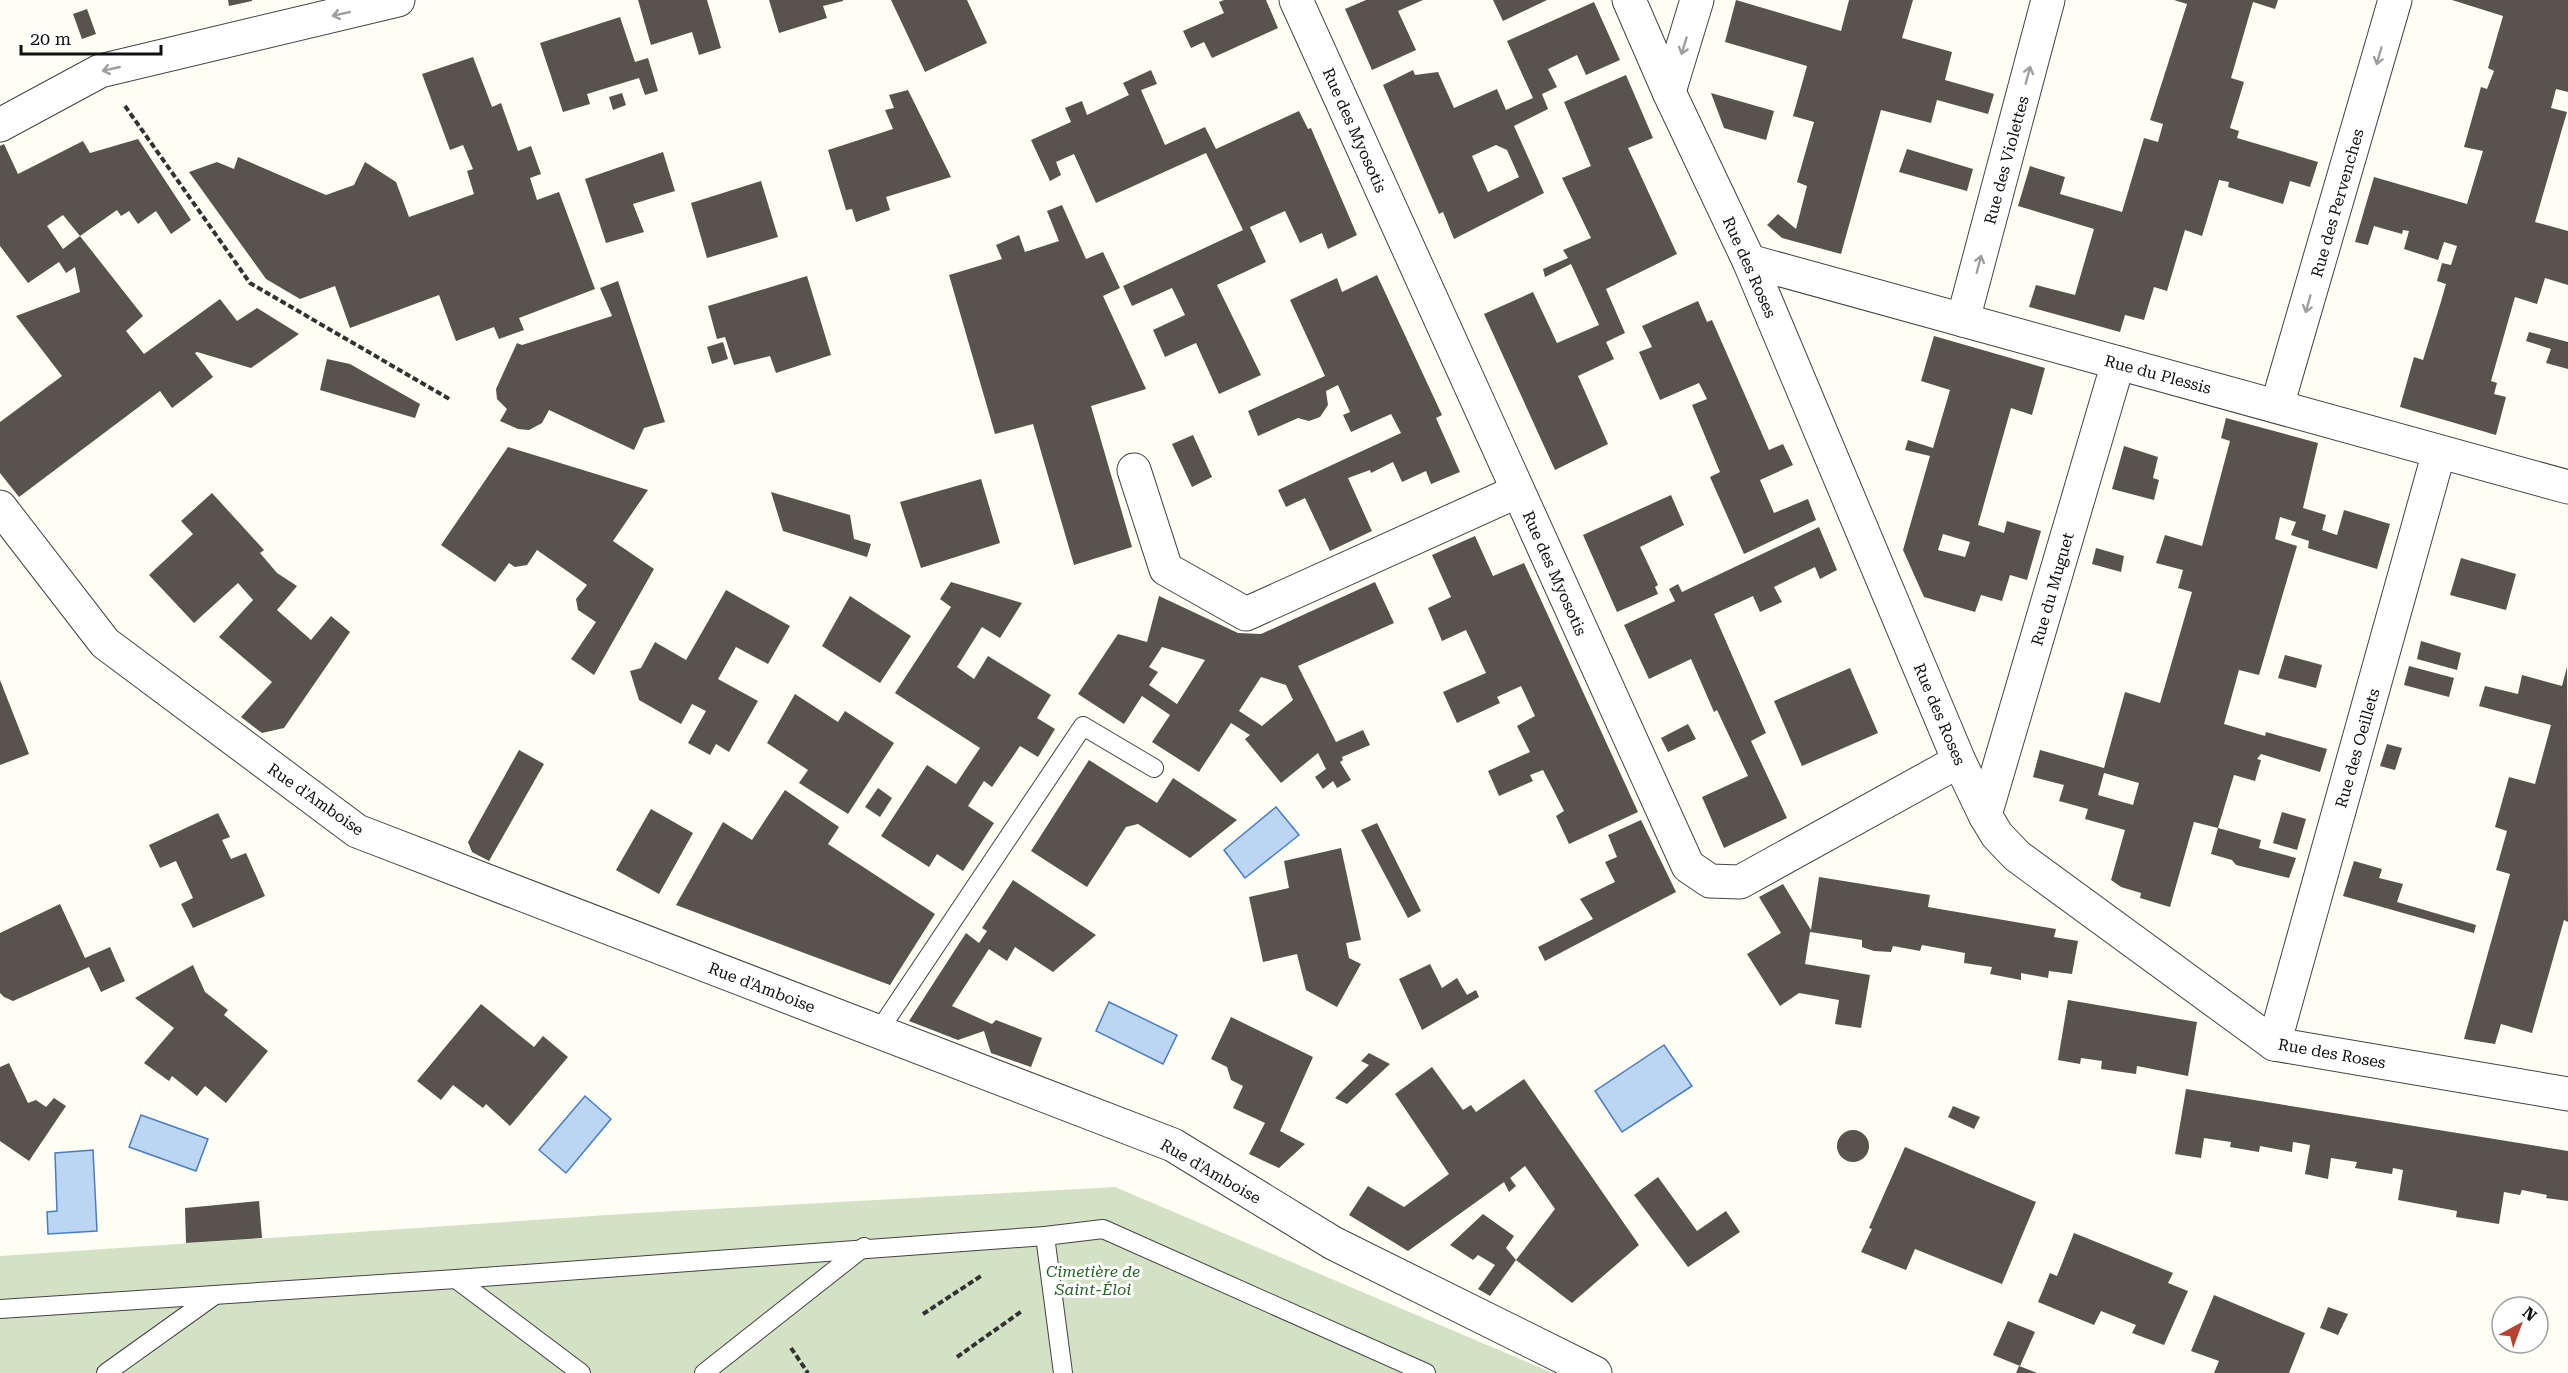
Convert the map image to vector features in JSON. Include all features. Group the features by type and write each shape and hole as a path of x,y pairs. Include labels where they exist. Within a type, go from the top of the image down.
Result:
{"street":[{"path":"0,124 100,71 398,0"},
{"name":"Rue des Myosotis","path":"1296,0 1688,866 1710,881 1740,882 1959,761"},
{"name":"Rue des Roses","path":"1629,0 1669,92 1749,261 1959,761 1997,835 2017,855 2274,1044 2568,1094"},
{"path":"1669,92 1697,0"},
{"name":"Rue des Violettes","path":"1963,320 2048,0"},
{"name":"Rue des Pervenches","path":"2277,406 2395,0"},
{"name":"Rue du Plessis","path":"1749,261 2568,487"},
{"name":"Rue du Muguet","path":"1985,815 2118,363"},
{"name":"Rue des Oeillets","path":"2274,1044 2439,452"},
{"path":"1134,470 1166,569 1246,614 1518,491"},
{"name":"Rue d'Amboise","path":"0,507 105,643 357,831 1173,1146 1333,1243 1595,1373"}],"lane":[{"path":"878,1032 1083,726 1155,768"},
{"path":"0,1309 456,1280 864,1247 1045,1236 1104,1229 1425,1373"},
{"path":"1045,1236 1052,1290 1057,1370"},
{"path":"704,1373 864,1247"},
{"path":"456,1280 581,1373"},
{"path":"106,1373 215,1295"}],"path":[{"path":"100,71 250,283 451,400"},
{"path":"957,1357 1052,1290"}],"green space":[{"name":"Cimetière de Saint-Éloi","path":"1115,1187 1553,1373 0,1373 0,1256 638,1213"}],"water":[{"path":"1276,807 1299,835 1245,878 1224,850"},
{"path":"1109,1002 1177,1035 1163,1064 1096,1031"},
{"path":"1664,1045 1692,1086 1622,1132 1595,1091"},
{"path":"585,1096 611,1119 566,1173 539,1150"},
{"path":"141,1115 208,1139 196,1171 129,1147"},
{"path":"93,1150 97,1231 48,1234 47,1212 57,1211 55,1153"}],"building":[{"path":"228,0 252,0 252,1 229,6"},
{"path":"638,0 707,0 721,48 699,55 692,32 651,45"},
{"path":"769,0 843,1 823,6 827,18 779,33"},
{"path":"891,0 967,0 987,43 925,72"},
{"path":"1266,0 1278,28 1212,58 1204,42 1191,48 1183,31 1224,13 1219,2"},
{"path":"1366,0 1423,0 1398,11 1416,50 1372,70 1345,9"},
{"path":"1493,0 1547,0 1503,21"},
{"path":"1736,0 1841,31 1849,0 1913,0 1902,38 1952,52 1945,80 1994,94 1988,114 1937,100 1931,123 1881,110 1841,254 1782,238 1767,225 1778,214 1796,229 1807,186 1797,182 1814,122 1793,116 1807,66 1725,42"},
{"path":"2174,0 2278,0 2275,9 2253,2 2231,78 2244,82 2230,128 2239,131 2237,138 2318,162 2310,187 2290,181 2283,204 2228,187 2229,182 2219,180 2202,236 2185,230 2167,291 2154,287 2144,320 2125,315 2120,332 2029,307 2036,285 2075,295 2094,229 2018,206 2030,166 2065,177 2060,194 2122,212 2144,138 2158,142 2163,124 2150,120 2187,4"},
{"path":"2452,0 2568,0 2568,92 2556,89 2551,108 2567,112 2535,222 2568,231 2568,285 2545,278 2537,304 2515,297 2491,381 2497,383 2494,394 2506,397 2496,435 2400,407 2414,357 2423,360 2440,305 2446,284 2437,281 2442,263 2451,265 2457,246 2444,242 2438,260 2404,249 2409,231 2403,230 2402,234 2374,226 2368,245 2355,242 2374,177 2467,204 2483,151 2464,147 2481,87 2487,89 2494,71 2488,68 2503,16"},
{"path":"1594,2 1620,60 1586,75 1577,55 1548,69 1557,87 1542,94 1548,109 1514,126 1544,193 1454,239 1443,212 1439,214 1383,85 1413,70 1415,75 1438,72 1454,108 1497,89 1506,110 1533,98 1507,41","holes":["1496,145 1507,150 1519,177 1488,192 1472,156"]},
{"path":"87,9 96,34 82,39 73,14"},
{"path":"620,17 635,62 648,58 658,91 645,95 639,78 587,94 590,104 563,112 540,43"},
{"path":"473,57 492,107 501,103 518,151 531,146 541,174 530,178 537,200 559,192 595,289 519,318 524,330 499,339 494,327 456,341 439,295 350,328 335,286 300,299 266,279 189,172 217,162 234,169 238,157 326,195 354,185 365,162 396,182 409,217 474,194 467,171 473,169 463,145 450,150 422,74"},
{"path":"1151,70 1157,84 1141,90 1165,145 1205,127 1216,149 1299,111 1308,129 1311,128 1357,235 1328,249 1322,233 1300,243 1285,211 1250,227 1266,262 1217,285 1261,375 1219,394 1196,343 1165,357 1153,330 1185,315 1172,288 1132,306 1123,286 1243,230 1206,153 1096,203 1074,154 1056,162 1061,175 1050,181 1031,140 1071,122 1065,108 1082,101 1087,115 1129,95 1123,83"},
{"path":"1626,75 1653,138 1628,148 1677,254 1606,289 1625,333 1606,342 1614,359 1578,376 1608,444 1555,470 1484,314 1533,292 1557,343 1599,325 1571,264 1545,277 1543,269 1568,258 1563,250 1591,238 1562,178 1591,166 1564,102"},
{"path":"908,90 951,177 886,197 890,210 856,222 852,209 846,210 828,150 893,129 885,110 894,108 889,95"},
{"path":"622,93 626,105 613,110 609,97"},
{"path":"1711,93 1774,111 1766,140 1724,128"},
{"path":"138,139 191,220 171,234 156,211 138,224 129,211 121,216 117,210 80,236 143,316 126,331 144,354 220,299 237,321 257,308 299,334 251,368 195,353 213,377 172,408 160,391 19,497 0,473 0,422 62,376 16,316 80,292 75,267 66,273 59,262 28,283 0,246 0,146 4,144 18,174 83,141 90,153","holes":["63,215 80,236 63,249 47,226"]},
{"path":"1907,149 1973,169 1967,191 1899,172"},
{"path":"663,152 675,191 633,204 644,232 606,243 585,179"},
{"path":"761,181 778,237 707,258 691,203"},
{"path":"1062,205 1086,259 1103,252 1120,288 1103,296 1146,389 1091,406 1132,547 1074,565 1033,424 995,434 949,275 1002,259 996,245 1019,235 1025,252 1059,241 1047,211"},
{"path":"1377,275 1442,415 1436,418 1460,472 1431,484 1426,471 1402,482 1393,462 1371,473 1370,470 1348,478 1372,531 1330,551 1305,498 1286,507 1278,490 1401,433 1391,414 1351,432 1343,415 1350,412 1338,385 1326,391 1328,405 1320,417 1309,421 1298,418 1258,436 1248,411 1325,376 1290,300 1337,278 1342,292"},
{"path":"807,276 831,355 776,373 770,356 734,365 725,337 717,339 708,306"},
{"path":"618,281 665,422 644,428 634,450 549,410 542,423 529,430 518,429 500,421 507,409 497,399 496,389 517,343 522,345 612,316 600,288"},
{"path":"1698,301 1707,322 1712,320 1769,450 1783,444 1793,465 1760,480 1774,513 1808,499 1816,520 1744,554 1710,477 1720,472 1692,405 1707,399 1699,383 1660,400 1639,352 1652,347 1642,326"},
{"path":"2529,332 2568,342 2568,369 2546,363 2551,349 2526,341"},
{"path":"1934,336 2045,368 2032,415 2011,408 1978,525 2004,533 2007,521 2041,531 2027,580 2010,575 2002,601 1981,595 1975,612 1924,597 1903,550 1930,456 1905,450 1908,440 1933,448 1950,390 1921,381","holes":["1943,534 1970,542 1965,557 1938,550"]},
{"path":"723,342 728,359 712,364 707,347"},
{"path":"327,359 350,364 420,404 415,418 320,390"},
{"path":"2226,418 2318,443 2303,508 2326,515 2322,530 2337,535 2344,510 2390,524 2377,569 2308,548 2309,541 2291,535 2296,522 2280,517 2275,539 2297,546 2259,675 2239,670 2224,724 2265,736 2266,732 2327,749 2320,772 2261,754 2257,759 2261,760 2255,781 2234,775 2218,828 2194,822 2170,907 2140,898 2141,893 2121,887 2111,880 2125,830 2085,819 2088,809 2059,801 2064,785 2033,777 2040,750 2104,768 2125,692 2160,703 2192,592 2178,588 2183,570 2156,563 2165,535 2202,546 2230,441 2221,438","holes":["2104,773 2139,783 2133,805 2098,795"]},
{"path":"1193,435 1212,477 1192,487 1172,444"},
{"path":"2124,446 2158,457 2153,478 2159,480 2154,500 2112,489"},
{"path":"508,447 648,490 613,541 654,569 594,675 571,659 596,622 578,610 576,599 587,585 537,550 527,565 515,567 509,563 495,582 441,545"},
{"path":"981,479 1000,543 921,568 900,502"},
{"path":"771,492 850,515 854,539 871,544 867,557 783,531"},
{"path":"212,493 264,550 260,553 277,573 297,586 277,610 311,640 331,616 350,632 284,728 262,733 241,717 272,682 219,637 253,600 238,583 194,623 149,575 193,534 181,521"},
{"path":"1671,495 1684,525 1640,547 1658,585 1655,587 1658,594 1617,612 1583,535"},
{"path":"1819,527 1837,570 1820,579 1815,567 1774,587 1782,602 1760,612 1753,596 1714,614 1766,733 1751,741 1787,818 1724,848 1702,797 1748,776 1717,710 1714,712 1691,659 1649,679 1624,625 1675,601 1669,589 1678,584 1682,592"},
{"path":"1475,536 1493,576 1524,563 1638,812 1569,844 1556,816 1564,811 1543,770 1530,775 1533,781 1499,796 1488,771 1530,752 1517,726 1535,716 1521,686 1497,697 1500,703 1457,723 1443,692 1486,673 1466,630 1442,641 1428,608 1451,597 1432,555"},
{"path":"2096,548 2124,556 2121,572 2092,564"},
{"path":"2461,558 2516,574 2506,610 2450,595"},
{"path":"951,582 1022,603 1000,638 982,627 957,667 974,679 988,656 1051,695 1037,718 1055,729 1038,757 1020,746 992,787 984,781 968,806 994,823 963,871 937,854 929,867 881,836 927,765 956,784 980,748 895,693 951,607 940,599"},
{"path":"1375,582 1394,623 1298,666 1336,742 1363,730 1370,745 1342,757 1343,760 1340,762 1351,780 1337,788 1333,781 1323,789 1315,777 1326,769 1318,753 1281,783 1245,739 1250,735 1231,723 1199,772 1152,742 1170,715 1142,696 1124,724 1078,694 1118,634 1147,642 1159,596 1238,633 1261,634","holes":["1162,647 1205,660 1177,704 1149,685 1158,672 1149,667","1261,677 1286,685 1293,700 1262,726 1239,711"]},
{"path":"726,590 790,626 768,664 736,647 718,679 758,701 729,752 716,744 710,755 688,743 706,711 692,704 681,724 639,700 630,671 641,668 655,642 686,660"},
{"path":"850,596 911,636 880,683 822,646"},
{"path":"2421,641 2461,653 2457,670 2417,659"},
{"path":"2285,655 2322,665 2316,688 2278,678"},
{"path":"2409,666 2454,678 2449,697 2404,685"},
{"path":"2567,667 2568,922 2564,920 2532,1033 2501,1024 2495,1044 2464,1039 2510,874 2496,870 2507,831 2495,827 2509,777 2535,784 2551,725 2479,706 2485,686 2518,694 2522,675 2562,686"},
{"path":"1850,668 1878,733 1802,766 1774,701"},
{"path":"0,680 29,754 0,765"},
{"path":"795,694 838,722 845,711 894,743 848,814 799,783 808,770 767,743"},
{"path":"1688,724 1696,739 1668,752 1661,738"},
{"path":"2387,744 2402,748 2395,770 2380,766"},
{"path":"519,750 544,764 489,861 472,852 468,842"},
{"path":"1089,760 1157,803 1173,778 1237,820 1190,858 1138,824 1126,827 1087,887 1031,851"},
{"path":"878,788 892,798 880,817 865,807"},
{"path":"785,790 839,827 828,844 935,914 890,985 676,905 723,822 752,840"},
{"path":"651,809 693,833 659,894 616,870"},
{"path":"2282,812 2306,819 2297,850 2273,843"},
{"path":"218,813 230,837 222,840 231,859 246,853 265,896 193,928 181,904 193,898 176,861 160,868 149,845"},
{"path":"1641,820 1676,892 1545,961 1538,947 1593,919 1580,899 1615,882 1605,862 1617,857 1608,835"},
{"path":"1377,823 1421,911 1408,918 1361,830"},
{"path":"2218,828 2261,840 2259,848 2296,858 2289,878 2236,865 2232,860 2211,854"},
{"path":"1341,848 1361,940 1346,943 1349,958 1361,964 1337,1007 1306,990 1297,954 1263,962 1249,897 1289,888 1284,861"},
{"path":"2354,861 2382,869 2379,878 2403,884 2397,902 2476,925 2474,933 2343,896"},
{"path":"1819,877 1930,895 1928,907 2056,929 2054,937 2078,941 2072,974 2049,971 2048,978 2021,973 2021,980 1990,974 1992,967 1964,963 1965,953 1922,945 1920,951 1893,946 1891,952 1874,951 1862,947 1862,940 1810,932 1805,964 1870,975 1861,1028 1835,1024 1839,1000 1799,993 1780,1006 1747,954 1781,933 1759,897 1783,884 1811,930"},
{"path":"1013,880 1096,935 1053,972 1015,947 1007,961 989,949 952,1006 992,1024 996,1020 1042,1038 1031,1067 991,1053 984,1031 958,1040 909,1021 966,933 979,943 987,931 982,928"},
{"path":"60,904 85,958 110,947 125,981 101,992 89,967 13,1001 4,997 0,993 0,933"},
{"path":"1430,964 1442,988 1457,978 1467,995 1476,990 1479,997 1422,1030 1399,979"},
{"path":"193,965 205,992 228,1010 224,1015 268,1051 226,1103 205,1086 197,1096 172,1076 169,1081 144,1063 174,1028 135,998"},
{"path":"2068,1000 2197,1022 2188,1076 2137,1066 2136,1074 2101,1069 2102,1061 2081,1058 2080,1064 2058,1060"},
{"path":"481,1004 534,1047 543,1036 568,1057 510,1126 486,1104 483,1108 453,1085 441,1100 417,1081"},
{"path":"1231,1017 1313,1057 1280,1131 1305,1144 1279,1168 1249,1154 1265,1123 1233,1108 1243,1086 1231,1080 1227,1067 1211,1059"},
{"path":"1369,1053 1390,1064 1347,1104 1335,1098 1369,1065 1361,1061"},
{"path":"9,1063 28,1103 36,1100 46,1107 54,1098 66,1106 29,1161 0,1141 0,1067"},
{"path":"1432,1067 1463,1110 1471,1105 1476,1112 1524,1079 1639,1245 1572,1303 1516,1260 1555,1209 1525,1166 1510,1178 1516,1186 1509,1192 1504,1182 1408,1251 1349,1215 1368,1186 1404,1207 1449,1174 1395,1094"},
{"path":"2186,1089 2568,1151 2568,1201 2546,1198 2547,1195 2522,1190 2520,1195 2504,1192 2499,1224 2456,1217 2457,1211 2398,1200 2403,1170 2393,1168 2392,1174 2355,1168 2357,1162 2331,1158 2328,1179 2305,1174 2310,1145 2293,1142 2292,1152 2260,1146 2259,1152 2230,1147 2231,1142 2204,1138 2201,1158 2175,1154"},
{"path":"1953,1106 1980,1117 1974,1129 1948,1117"},
{"path":"1853,1130 1864,1135 1869,1146 1864,1157 1853,1162 1842,1157 1837,1146 1842,1135"},
{"path":"1905,1147 2036,1202 2002,1284 1915,1249 1906,1270 1861,1252 1872,1229 1869,1228"},
{"path":"1658,1177 1697,1231 1726,1211 1740,1232 1688,1267 1634,1195"},
{"path":"259,1201 262,1238 186,1243 185,1208"},
{"path":"1483,1214 1514,1236 1506,1248 1516,1260 1490,1296 1478,1289 1495,1265 1478,1255 1473,1260 1450,1245"},
{"path":"2074,1233 2173,1273 2168,1283 2188,1291 2164,1345 2132,1333 2136,1325 2101,1311 2094,1325 2038,1302 2050,1273 2057,1276"},
{"path":"2214,1295 2305,1333 2289,1373 2214,1373 2219,1361 2191,1351"},
{"path":"2328,1307 2348,1314 2338,1335 2320,1328"},
{"path":"2008,1321 2035,1332 2020,1366 1993,1355"},
{"path":"2019,1366 2037,1373 2016,1373"}]}
